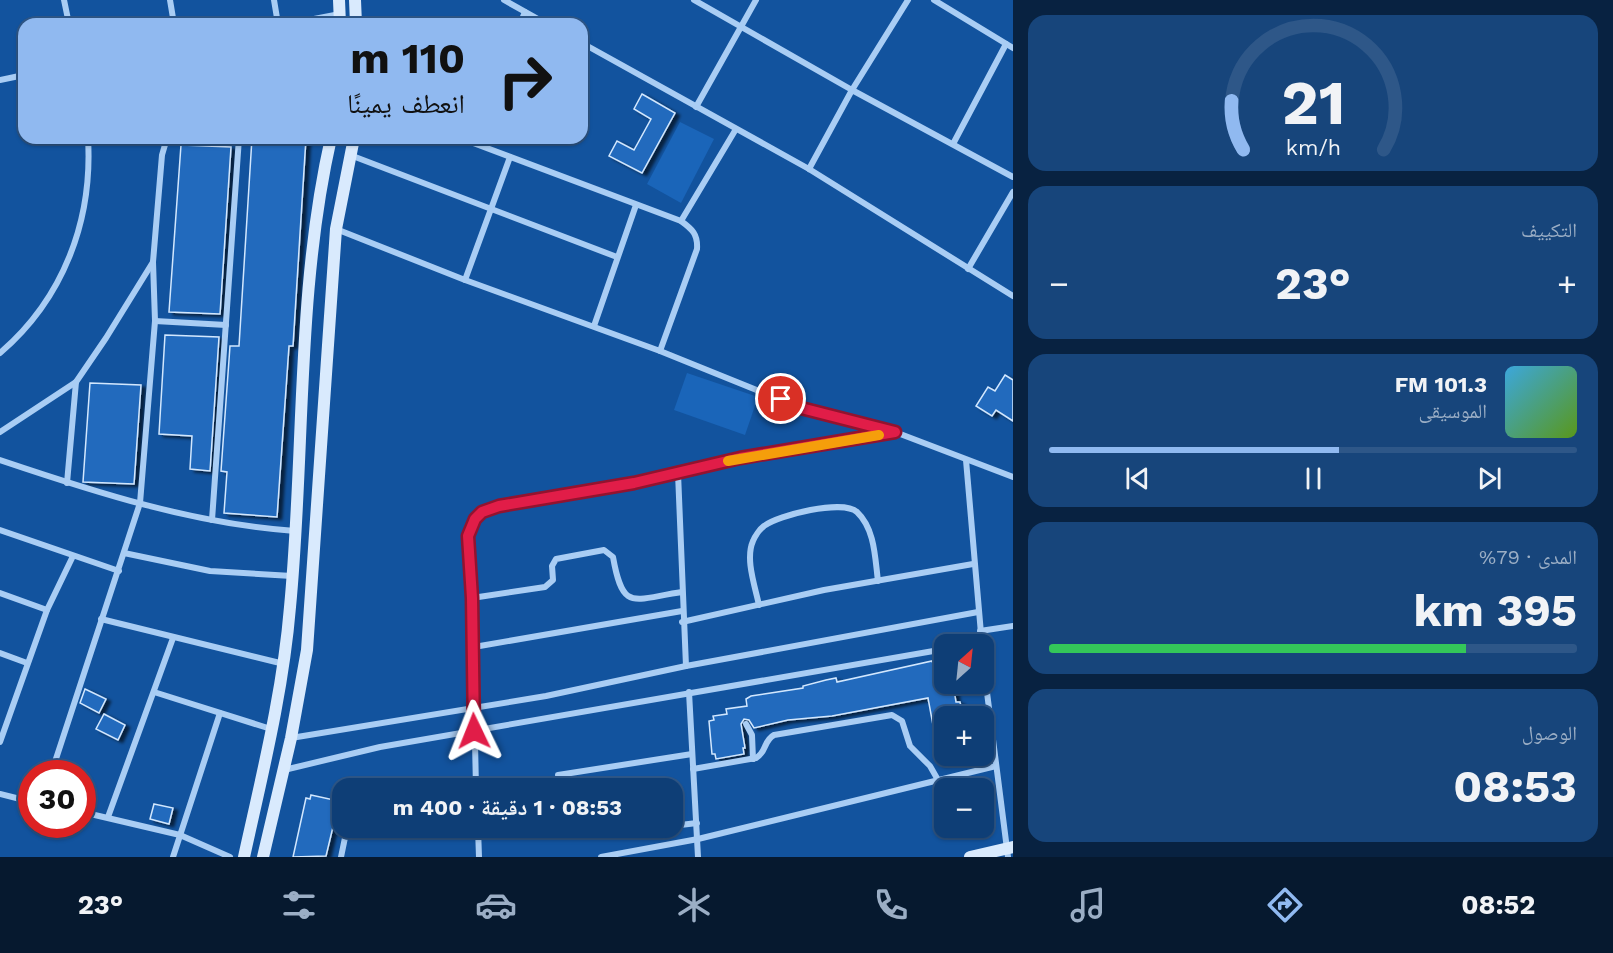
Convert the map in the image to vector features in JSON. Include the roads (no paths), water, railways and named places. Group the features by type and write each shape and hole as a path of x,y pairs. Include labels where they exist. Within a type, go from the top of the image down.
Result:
{"main road":[{"path":"339,0 340,18"},
{"path":"355,0 356,18"},
{"path":"244,857 284,664 293,576 308,292 318,207 330,144"},
{"path":"263,857 284,771 307,650 336,229 353,144"},
{"path":"970,857 1009,851"}],"street":[{"path":"64,0 68,18"},
{"path":"170,0 173,18"},
{"path":"274,0 277,18"},
{"path":"504,0 536,18"},
{"path":"693,0 1013,177"},
{"path":"696,107 756,0"},
{"path":"809,169 852,90 908,0"},
{"path":"934,0 1013,48"},
{"path":"522,18 525,12"},
{"path":"953,144 1006,44"},
{"path":"588,46 809,169 1013,296"},
{"path":"0,80 18,76"},
{"path":"681,221 736,129"},
{"path":"0,353 35,317 52,295 69,259 81,227 88,190 88,144"},
{"path":"56,760 140,503 155,321 153,262 162,155 165,144"},
{"path":"212,520 239,144"},
{"path":"482,144 510,157 681,221 698,237 698,249 660,351"},
{"path":"350,155 490,211 617,257"},
{"path":"465,280 510,157"},
{"path":"968,269 1013,192"},
{"path":"594,326 636,205"},
{"path":"336,229 465,280 660,351 801,408 895,432 1013,477"},
{"path":"0,432 76,382 153,262"},
{"path":"155,321 226,325"},
{"path":"67,483 76,382"},
{"path":"476,778 474,647 468,536 475,519 482,512 499,506 678,473 740,458 895,432"},
{"path":"0,460 67,483 140,503 251,528 295,531"},
{"path":"966,460 980,634"},
{"path":"678,473 682,622 686,666"},
{"path":"759,605 751,559 753,542 763,526 784,516 842,506 855,510 870,530 878,581"},
{"path":"0,530 119,571"},
{"path":"472,598 545,587 553,580 552,566 556,559 604,550 613,557 619,588 628,597 637,599 682,591"},
{"path":"124,553 210,571 293,576"},
{"path":"0,742 47,610 73,556"},
{"path":"682,622 878,581 973,564"},
{"path":"0,592 47,610"},
{"path":"474,647 682,611"},
{"path":"291,738 473,706 546,696 686,666 978,612"},
{"path":"101,619 284,664"},
{"path":"980,631 1013,626"},
{"path":"108,817 173,638"},
{"path":"284,771 380,747 934,651"},
{"path":"0,653 27,663"},
{"path":"154,692 271,729"},
{"path":"689,692 698,857"},
{"path":"987,694 1009,851"},
{"path":"173,857 220,713"},
{"path":"693,769 753,759 762,754 766,742 774,735 892,715 902,721 910,746 930,766 937,778"},
{"path":"0,716 7,718"},
{"path":"746,724 753,735 753,759"},
{"path":"558,775 692,754"},
{"path":"946,778 996,766"},
{"path":"601,857 698,839 934,781"},
{"path":"0,794 18,798"},
{"path":"96,815 180,835 230,857"},
{"path":"683,825 697,823"},
{"path":"341,857 345,838"},
{"path":"478,838 479,857"}]}
